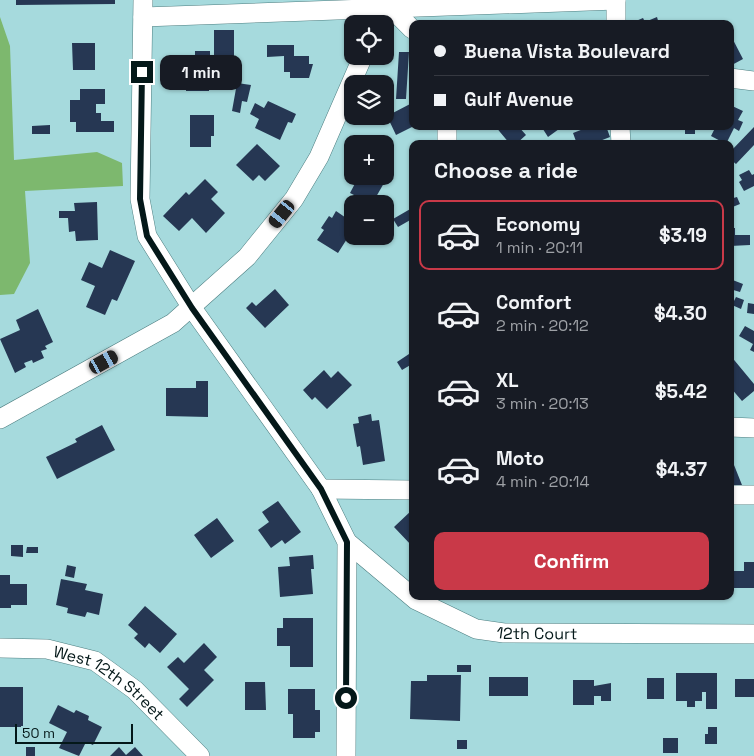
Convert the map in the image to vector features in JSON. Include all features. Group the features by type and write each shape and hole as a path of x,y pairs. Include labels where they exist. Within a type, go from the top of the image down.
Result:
{"street":[{"path":"346,756 347,542 321,489 192,308 147,236 140,199 143,8 381,10 616,0 616,20"},
{"path":"381,10 409,27"},
{"path":"0,419 173,323 247,257 294,199 319,157 359,65"},
{"path":"734,78 754,81"},
{"path":"734,427 754,428"},
{"path":"321,489 409,490"},
{"path":"734,495 754,496"},
{"name":"12th Court","path":"347,542 409,594"},
{"name":"12th Court","path":"416,600 476,629 504,633 754,634"},
{"name":"West 12th Street","path":"0,648 47,649 95,661 135,690 200,756"}],"green space":[{"path":"0,17 10,46 14,160 97,152 122,163 123,186 25,191 30,263 14,294 0,295"}],"building":[{"path":"16,0 115,0 115,4 16,5"},
{"path":"214,30 234,30 234,56 214,56"},
{"path":"734,42 743,59 734,64"},
{"path":"72,43 95,43 95,70 73,70"},
{"path":"267,45 294,45 294,56 309,56 309,64 313,64 309,78 290,78 290,72 284,72 284,56 267,57"},
{"path":"195,51 210,51 210,62 217,62 217,74 209,74 209,91 186,91 186,58 195,58"},
{"path":"399,52 409,52 406,99 396,99"},
{"path":"237,83 251,85 247,102 242,101 240,113 232,111"},
{"path":"80,89 105,89 105,104 96,104 96,113 101,113 101,121 114,121 114,132 76,132 76,122 70,122 70,100 80,100"},
{"path":"268,101 296,114 292,123 288,122 280,140 255,128 259,119 250,114 255,103 264,108"},
{"path":"409,105 409,128 396,135 391,125 394,125 394,112"},
{"path":"734,107 743,111 738,120 743,122 739,131 734,128"},
{"path":"190,115 214,115 214,136 211,136 211,147 190,147"},
{"path":"50,125 50,134 32,134 32,126"},
{"path":"754,127 754,145 736,164 734,162 734,148"},
{"path":"498,130 522,130 526,135 520,140 507,140"},
{"path":"544,130 558,130 548,137"},
{"path":"581,130 607,130 610,137 602,140 576,140 573,133"},
{"path":"685,130 695,130 695,134 685,134"},
{"path":"714,130 733,130 728,140 718,140 711,136"},
{"path":"257,144 280,166 265,181 259,175 253,181 236,165"},
{"path":"749,170 752,175 754,174 754,186 744,191 739,182 742,180 739,175"},
{"path":"205,179 218,192 211,199 225,213 206,233 192,218 179,231 163,216 186,192 189,195"},
{"path":"354,185 383,185 377,195 354,195 350,193"},
{"path":"737,197 740,204 734,206 734,198"},
{"path":"97,202 98,240 76,241 75,231 69,232 68,218 59,218 59,211 75,211 74,203"},
{"path":"409,210 409,221 398,227 394,218"},
{"path":"336,211 344,216 344,244 338,253 317,240 324,230 321,228 329,216 332,218"},
{"path":"734,228 735,235 750,235 750,245 734,246"},
{"path":"110,250 135,261 117,301 112,299 105,315 86,307 95,286 81,280 89,262 102,268"},
{"path":"734,281 743,284 740,292 734,290"},
{"path":"275,289 289,305 265,328 246,308 252,302 256,306"},
{"path":"736,297 744,300 741,309 734,306"},
{"path":"748,303 754,304 754,314 747,313"},
{"path":"38,309 53,342 45,346 47,349 41,351 44,358 33,363 32,360 24,363 26,367 15,373 0,339 20,330 16,320"},
{"path":"745,326 754,331 754,352 750,350 753,344 739,336"},
{"path":"409,354 409,366 402,370 397,362"},
{"path":"734,360 754,384 754,391 742,401 734,392"},
{"path":"324,370 331,378 338,371 352,385 327,409 315,397 312,400 303,390"},
{"path":"196,381 208,381 208,417 166,416 166,388 196,388"},
{"path":"371,414 372,421 379,420 385,461 363,465 360,446 357,447 353,424 359,423 358,417"},
{"path":"102,425 115,450 57,479 46,457 77,442 75,439"},
{"path":"734,465 742,485 734,488"},
{"path":"278,501 301,532 285,544 282,540 271,548 258,530 269,522 262,512"},
{"path":"409,513 409,543 394,527"},
{"path":"217,518 234,541 211,558 194,535"},
{"path":"11,545 23,545 23,557 11,556"},
{"path":"27,547 38,547 38,553 26,553"},
{"path":"313,555 314,569 311,569 313,594 280,597 278,567 290,566 289,557"},
{"path":"744,562 754,562 754,588 734,588 734,571 744,571"},
{"path":"67,565 76,567 74,578 65,576"},
{"path":"0,575 10,575 10,584 27,584 27,605 11,605 11,608 0,608"},
{"path":"61,579 87,584 85,590 103,594 99,615 87,612 85,617 67,613 68,608 56,605"},
{"path":"145,606 177,634 160,653 149,643 145,648 134,638 138,634 128,625"},
{"path":"283,618 313,618 313,667 290,667 290,646 277,646 277,628 283,628"},
{"path":"204,643 217,657 204,670 214,680 187,707 179,699 189,689 167,667 178,657 184,663"},
{"path":"457,665 471,665 471,672 457,672"},
{"path":"676,673 717,673 717,709 706,709 706,692 702,692 702,701 695,701 695,707 687,707 687,701 676,701"},
{"path":"427,675 461,675 460,721 410,719 411,681 427,681"},
{"path":"489,677 528,677 528,696 489,696"},
{"path":"647,678 664,678 664,699 647,699"},
{"path":"735,679 754,679 754,697 735,697"},
{"path":"573,680 594,680 594,686 611,683 611,701 601,701 601,696 594,696 594,705 573,705"},
{"path":"245,682 265,682 266,710 245,710"},
{"path":"0,687 23,687 23,727 0,727"},
{"path":"288,689 315,689 315,710 320,710 320,732 315,732 315,738 293,738 293,714 288,714"},
{"path":"58,705 74,713 76,710 89,716 88,720 102,727 93,745 86,742 79,756 59,748 67,732 49,723"},
{"path":"708,727 717,727 717,744 705,744 705,734 708,734"},
{"path":"663,738 678,738 678,753 663,753"},
{"path":"457,740 467,740 467,749 457,749"},
{"path":"26,747 35,747 35,756 26,756"},
{"path":"119,747 126,755 135,747 143,756 110,756"}],"route":[{"path":"142,72 140,199 147,236 192,308 321,489 347,542 346,698"}]}
